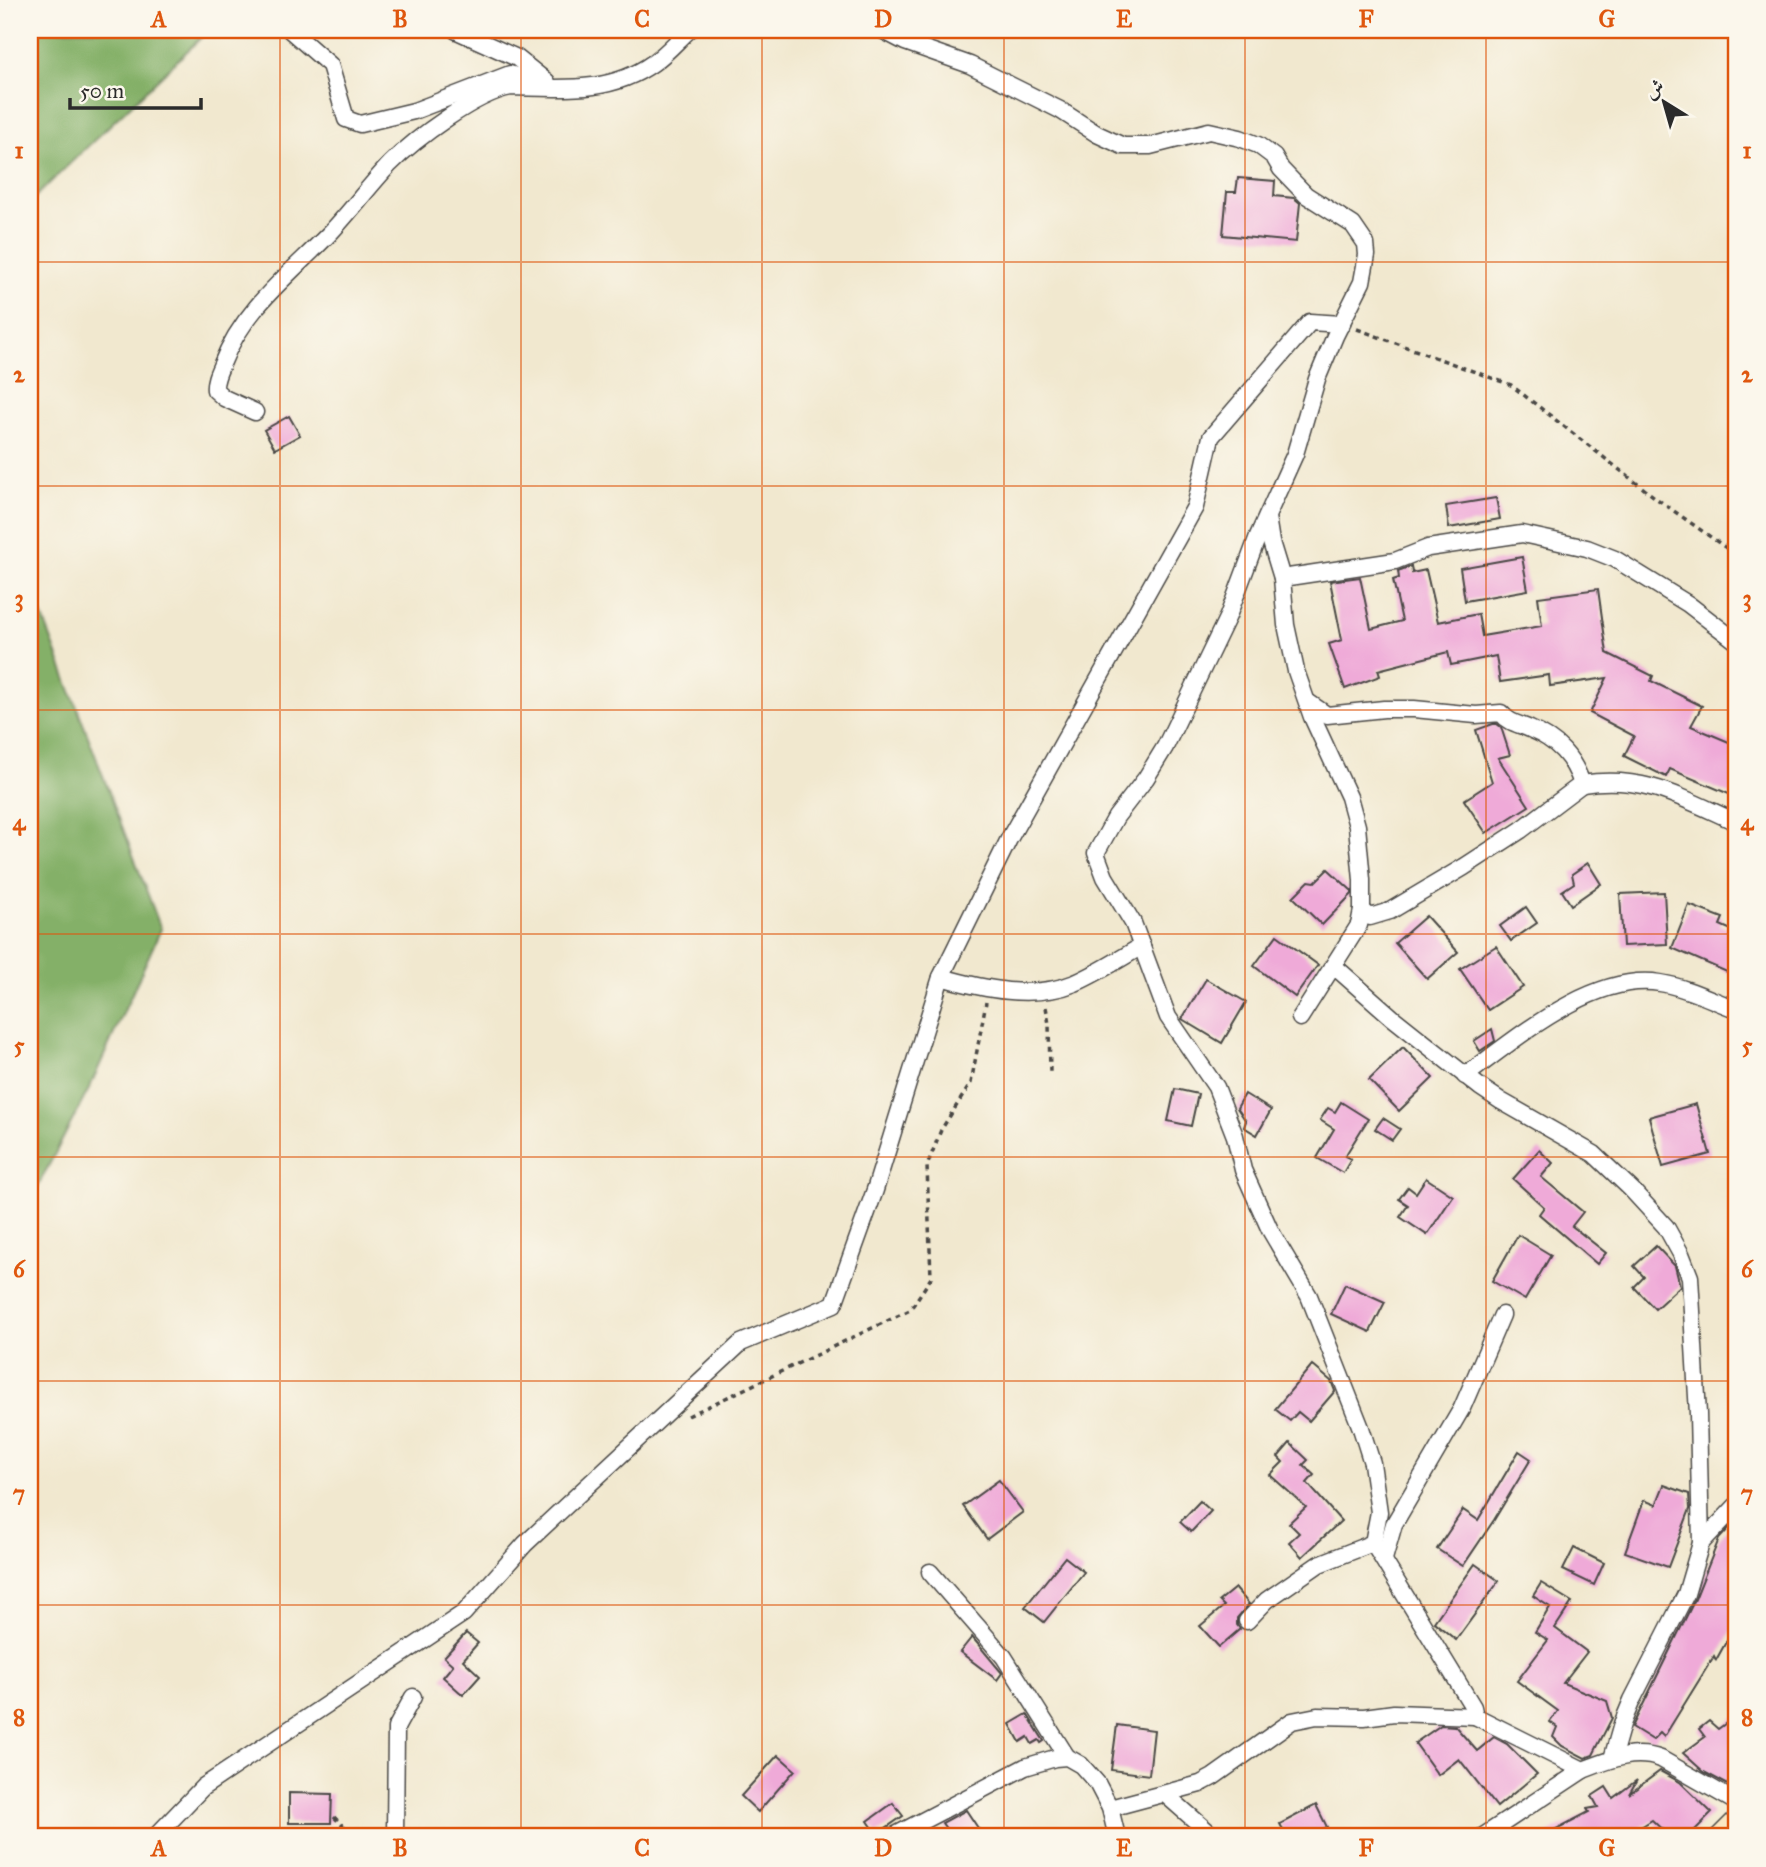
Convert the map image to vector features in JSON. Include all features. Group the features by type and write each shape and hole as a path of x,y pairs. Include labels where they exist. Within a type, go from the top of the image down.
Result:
{"main road":[{"path":"1721,1837 1736,1822"}],"street":[{"path":"290,30 330,65 346,119 360,124 414,111 510,74 554,88"},
{"path":"455,30 517,58 554,88"},
{"path":"255,412 218,394 214,385 229,345 272,288 300,264 391,164 447,120 480,98 500,89 601,86 628,78 655,62 689,30"},
{"path":"882,30 905,42 970,65 1060,110 1097,134 1123,146 1150,146 1209,131 1241,138 1267,150 1307,195 1353,225 1366,244 1367,255 1362,282 1317,379 1295,454 1228,616 1176,726 1146,778 1116,817 1096,853 1105,877 1133,923 1168,1017 1216,1087 1235,1136 1243,1170 1270,1230 1309,1296 1372,1463 1379,1512 1373,1543 1473,1707 1475,1716"},
{"path":"155,1837 203,1787 464,1613 525,1545 741,1343 834,1304 875,1190 941,977 1009,839 1195,507 1210,437 1310,322 1342,324"},
{"path":"1267,517 1282,578 1291,652 1312,717 1353,810 1361,849 1363,910 1359,925 1335,967 1300,1018"},
{"path":"1282,578 1395,561 1428,548 1522,534 1587,548 1615,559 1688,604 1736,641"},
{"path":"1308,702 1327,715 1384,709 1476,715 1501,713 1506,719 1550,739 1563,749 1577,766 1582,784"},
{"path":"1363,910 1370,917 1380,915 1411,900 1497,845 1582,784 1622,781 1651,785 1736,822"},
{"path":"941,977 988,989 1042,991 1074,983 1142,946"},
{"path":"1335,967 1465,1076 1501,1101 1594,1154 1666,1227 1690,1277 1701,1543 1686,1594 1632,1700 1612,1759"},
{"path":"1465,1076 1559,1011 1586,996 1626,984 1659,983 1736,1009"},
{"path":"1384,1559 1394,1524 1462,1408 1502,1315"},
{"path":"1701,1543 1736,1506"},
{"path":"1247,1621 1267,1600 1319,1564 1373,1543"},
{"path":"930,1572 1004,1657 1068,1757 1086,1769 1110,1808 1117,1837"},
{"path":"394,1836 396,1728 413,1698"},
{"path":"1110,1808 1165,1794 1213,1777 1292,1721 1317,1716 1364,1717 1394,1713 1475,1716 1583,1769"},
{"path":"1482,1837 1583,1769 1612,1759 1648,1755 1736,1802"},
{"path":"892,1837 1025,1767 1068,1757"},
{"path":"1165,1794 1213,1837"}],"path":[{"path":"1342,324 1511,385 1657,499 1736,555"},
{"path":"680,1420 910,1310 931,1278 927,1167 941,1130 971,1083 988,989"},
{"path":"1042,991 1049,1024 1050,1073"},
{"path":"334,1816 345,1828 394,1836"}],"green space":[{"path":"30,30 209,30 30,202"},
{"path":"30,583 161,929 90,1087 30,1201"}],"building":[{"path":"1238,178 1275,181 1274,196 1294,198 1300,203 1296,242 1223,235 1227,192 1236,192"},
{"path":"289,416 300,435 275,449 264,430"},
{"path":"1496,498 1500,519 1449,528 1446,506"},
{"path":"1522,557 1528,590 1465,601 1460,568"},
{"path":"1411,566 1412,573 1426,570 1438,622 1478,614 1482,636 1542,626 1538,597 1598,589 1607,653 1653,676 1651,681 1702,706 1691,726 1736,745 1736,797 1670,769 1666,777 1624,756 1634,736 1590,713 1607,678 1550,686 1549,675 1500,682 1496,656 1451,665 1448,652 1378,670 1380,676 1345,689 1329,644 1342,640 1330,581 1360,577 1371,629 1402,621 1393,580 1399,578 1398,571"},
{"path":"1493,724 1501,727 1510,755 1498,758 1529,806 1486,833 1464,800 1492,782 1476,730"},
{"path":"1588,863 1601,884 1571,905 1562,891 1574,883 1572,874"},
{"path":"1328,869 1352,894 1322,925 1293,897 1309,881 1315,882"},
{"path":"1664,892 1667,944 1623,946 1620,894"},
{"path":"1689,905 1723,918 1720,925 1736,932 1736,976 1672,948"},
{"path":"1526,907 1537,923 1511,941 1500,926"},
{"path":"1426,916 1458,952 1427,979 1395,943"},
{"path":"1277,935 1318,965 1295,997 1254,966"},
{"path":"1496,946 1523,987 1488,1010 1460,969"},
{"path":"1206,979 1246,1002 1222,1043 1182,1019"},
{"path":"1492,1029 1495,1041 1480,1051 1474,1041"},
{"path":"1403,1047 1433,1078 1399,1111 1369,1080"},
{"path":"1175,1089 1198,1094 1191,1126 1168,1121"},
{"path":"1245,1094 1271,1110 1257,1135 1244,1127 1246,1121 1237,1108"},
{"path":"1341,1102 1368,1119 1345,1156 1351,1159 1343,1173 1317,1158 1334,1129 1320,1120 1328,1108 1335,1112"},
{"path":"1696,1104 1710,1154 1663,1167 1649,1117"},
{"path":"1383,1118 1400,1129 1392,1140 1375,1129"},
{"path":"1539,1150 1553,1163 1541,1177 1583,1212 1572,1226 1606,1253 1597,1264 1539,1214 1544,1207 1513,1179"},
{"path":"1426,1178 1453,1196 1427,1235 1400,1217 1408,1205 1399,1199 1408,1187 1416,1193"},
{"path":"1518,1235 1551,1255 1525,1300 1492,1281"},
{"path":"1656,1246 1675,1266 1680,1286 1655,1309 1634,1287 1644,1277 1634,1266"},
{"path":"1345,1284 1385,1302 1370,1332 1331,1314"},
{"path":"1312,1365 1331,1381 1335,1391 1309,1421 1298,1412 1290,1421 1275,1409"},
{"path":"1290,1443 1308,1460 1303,1465 1314,1475 1307,1483 1341,1521 1302,1557 1289,1542 1299,1533 1289,1523 1306,1507 1270,1475 1283,1462 1278,1457"},
{"path":"1519,1451 1531,1459 1463,1566 1437,1549 1463,1510 1478,1520"},
{"path":"999,1480 1023,1512 987,1539 963,1506"},
{"path":"1664,1485 1689,1494 1690,1509 1668,1567 1625,1552 1644,1500 1656,1505"},
{"path":"1200,1501 1211,1511 1191,1532 1180,1522"},
{"path":"1731,1526 1736,1528 1736,1624 1716,1660 1714,1656 1664,1737 1660,1733 1653,1740 1632,1727 1695,1599 1719,1539"},
{"path":"1574,1548 1604,1563 1594,1585 1563,1570"},
{"path":"1065,1557 1084,1572 1044,1622 1025,1607"},
{"path":"1475,1564 1499,1581 1456,1640 1434,1622"},
{"path":"1541,1583 1572,1602 1555,1628 1587,1652 1563,1683 1607,1701 1612,1718 1593,1755 1585,1758 1562,1746 1553,1737 1557,1727 1550,1722 1558,1711 1517,1681 1548,1640 1535,1632 1550,1607 1533,1596"},
{"path":"1235,1588 1249,1604 1237,1618 1240,1629 1219,1647 1200,1626 1224,1606 1219,1601"},
{"path":"466,1633 478,1643 463,1660 480,1676 463,1695 443,1677 453,1665 444,1657"},
{"path":"972,1637 1002,1673 997,1680 960,1652"},
{"path":"1027,1714 1044,1741 1041,1743 1039,1740 1032,1744 1028,1737 1020,1742 1010,1724"},
{"path":"1736,1716 1736,1784 1732,1787 1704,1772 1683,1753 1705,1737 1699,1729 1709,1721 1718,1729"},
{"path":"1117,1725 1154,1730 1149,1775 1111,1770"},
{"path":"1441,1725 1455,1726 1477,1751 1494,1737 1507,1744 1537,1774 1497,1807 1459,1759 1438,1775 1415,1743"},
{"path":"778,1755 795,1770 758,1812 741,1796"},
{"path":"1660,1771 1680,1782 1712,1813 1688,1837 1670,1837 1652,1820 1625,1837 1541,1837 1589,1812 1587,1809 1598,1807 1592,1796 1606,1787 1613,1798 1637,1780 1629,1794"},
{"path":"289,1793 332,1794 331,1823 289,1823"},
{"path":"893,1803 903,1816 877,1834 868,1821"},
{"path":"1316,1805 1327,1827 1308,1837 1287,1837 1280,1824"},
{"path":"966,1810 984,1837 952,1837 942,1823"}]}
